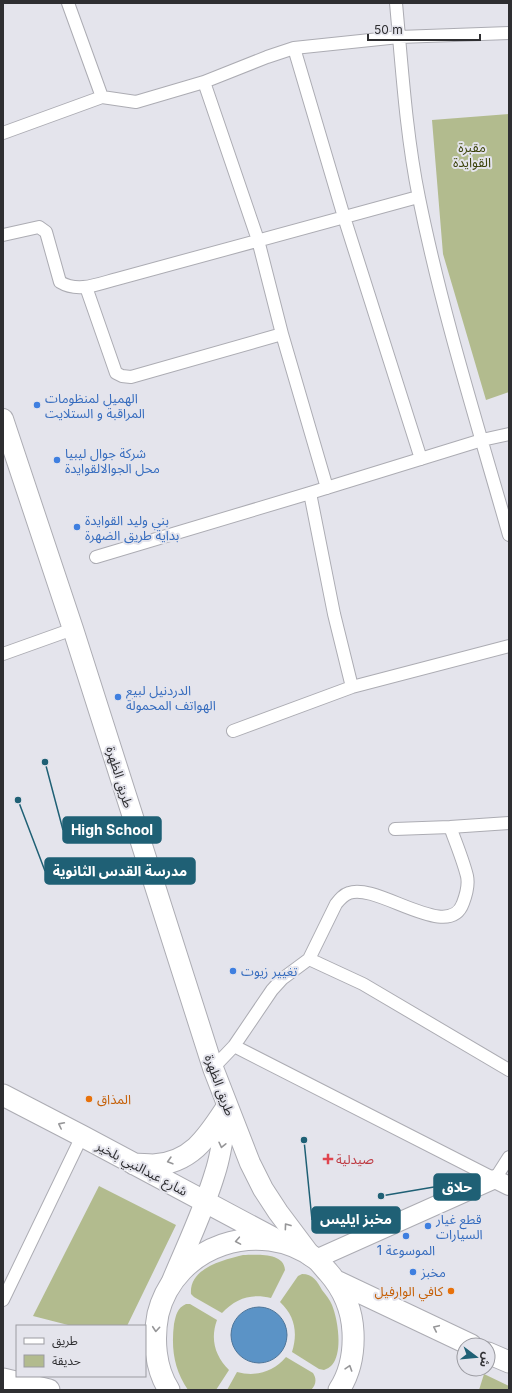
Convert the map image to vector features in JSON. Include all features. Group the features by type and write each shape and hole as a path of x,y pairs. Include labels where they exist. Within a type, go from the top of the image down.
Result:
{"highway":[{"name":"شارع عبدالنبي بلخير","path":"3,1095 281,1242"},
{"path":"133,1164 153,1165 172,1161 193,1151 207,1137 227,1107"},
{"path":"169,1390 159,1367 155,1347 156,1326 160,1306 169,1287 182,1270 198,1256 218,1246 238,1240 260,1239 281,1242 297,1248 314,1258 336,1281 347,1301 353,1323 354,1344 351,1364 339,1390"},
{"path":"336,1281 456,1338"},
{"path":"496,1356 509,1362"},
{"path":"3,1379 49,1390"}],"main road":[{"name":"طريق الظهرة","path":"3,419 73,628 213,1068 227,1107 250,1163 263,1189 278,1212 314,1258"},
{"path":"169,1287 205,1202 216,1171 223,1139 227,1107"},
{"path":"314,1258 502,1183"}],"street":[{"path":"68,3 102,97"},
{"path":"396,3 405,110 418,197 441,298 509,534"},
{"path":"3,133 102,97 136,102 204,82 266,57 294,48 399,37 509,33"},
{"path":"294,48 344,217 421,459"},
{"path":"204,82 258,240 282,334 327,488"},
{"path":"3,235 39,228 46,232 60,282 67,286 79,288 418,197"},
{"path":"86,287 116,373 122,376 131,377 282,334"},
{"path":"96,556 327,488 482,440 509,434"},
{"path":"310,493 334,614 352,687"},
{"path":"3,654 73,628"},
{"path":"233,731 352,687 509,646"},
{"path":"395,829 509,823"},
{"path":"213,1068 234,1046 272,990 282,979 309,959 336,904 342,897 351,892 362,892 379,896 438,918 454,915 461,909 467,889 467,878 450,827"},
{"path":"309,959 363,984 509,1070"},
{"path":"234,1046 502,1183 509,1157"},
{"path":"3,1300 82,1136"}],"green space":[{"name":"مقبرة القوايدة","path":"509,114 509,392 486,400 443,254 432,120"},
{"path":"99,1186 176,1225 127,1325 68,1325 33,1316"},
{"path":"243,1255 275,1257 283,1264 285,1270 271,1298 257,1296 245,1298 239,1300 222,1313 191,1294 192,1285 195,1278 201,1272 217,1263"},
{"path":"302,1274 312,1277 328,1298 334,1311 338,1327 338,1344 335,1359 332,1365 324,1370 319,1369 292,1352 295,1338 294,1325 289,1313 280,1302 298,1276"},
{"path":"186,1304 190,1304 217,1320 214,1334 215,1347 220,1359 229,1370 216,1390 188,1390 179,1374 173,1350 174,1324 179,1310"},
{"path":"286,1357 313,1373 315,1382 311,1390 227,1390 237,1372 251,1374 264,1372 276,1366"},
{"path":"483,1377 490,1377 509,1386 509,1390 479,1390"}],"water":[{"path":"259,1307 274,1312 282,1320 287,1335 282,1350 274,1358 259,1363 244,1358 236,1350 231,1335 236,1320 244,1312"}],"place":[{"name":"الهميل لمنظومات المراقبة و الستلايت","path":"37,405"},
{"name":"شركة جوال ليبيا محل الجوالالقوايدة","path":"57,460"},
{"name":"بني وليد القوايدة بداية طريق الضهرة","path":"77,527"},
{"name":"الدردنيل لبيع الهواتف المحمولة","path":"118,697"},
{"name":"High School","path":"45,762"},
{"name":"مدرسة القدس الثانوية","path":"18,800"},
{"name":"تغيير زيوت","path":"233,971"},
{"name":"المذاق","path":"89,1099"},
{"name":"مخبز ايليس","path":"304,1140"},
{"name":"صيدلية","path":"328,1159"},
{"name":"حلاق","path":"381,1196"},
{"name":"قطع غيار السيارات","path":"428,1226"},
{"name":"الموسوعة 1","path":"406,1236"},
{"name":"مخبز","path":"413,1272"},
{"name":"كافي الوارفيل","path":"451,1291"}]}
